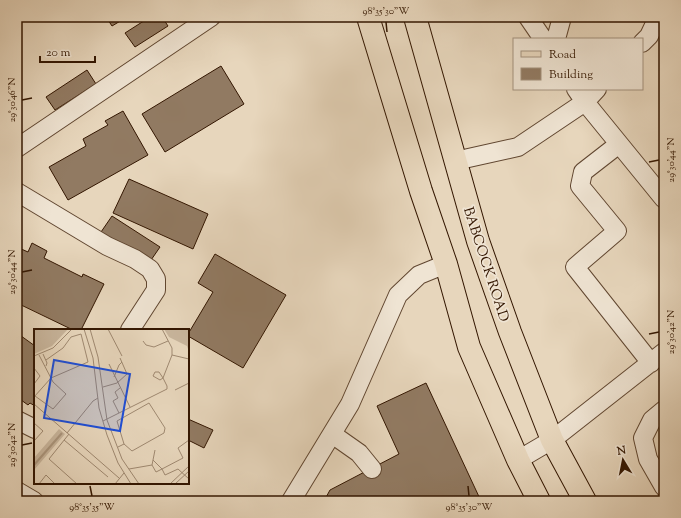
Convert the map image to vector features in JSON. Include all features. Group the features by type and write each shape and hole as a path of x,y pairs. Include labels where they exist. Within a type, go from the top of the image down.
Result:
{"main road":[{"path":"368,17 421,191 446,264 469,347 518,460 539,501"},
{"name":"BABCOCK ROAD","path":"414,17 483,255 510,332 552,440 585,501"}],"street":[{"path":"17,148 211,17"},
{"path":"528,17 541,38"},
{"path":"556,38 562,17"},
{"path":"643,42 649,36 658,17"},
{"path":"455,160 518,147 580,95 594,90"},
{"path":"580,95 664,199"},
{"path":"518,460 552,440 657,358 575,267 617,231 580,186 583,172 619,144"},
{"path":"17,192 107,246 135,259 150,269 156,279 156,290 131,329"},
{"path":"291,501 350,404 398,295 419,275 446,264"},
{"path":"664,410 652,420 643,438 648,459 664,487"},
{"path":"17,420 34,428"},
{"path":"332,434 359,453 372,468"},
{"path":"17,491 34,501"}],"building":[{"path":"106,17 127,17 112,26"},
{"path":"150,17 162,17 168,26 135,47 125,33"},
{"path":"221,66 244,104 165,152 142,114"},
{"path":"87,70 96,84 55,110 46,97"},
{"path":"123,111 148,155 68,200 49,167 86,146 83,139 108,125 105,121"},
{"path":"129,179 208,214 193,249 113,213"},
{"path":"112,216 160,247 149,263 101,232"},
{"path":"32,243 47,251 44,258 82,277 83,274 104,284 82,329 71,329 17,303 17,252 19,248 28,252"},
{"path":"215,254 286,295 243,368 189,337 189,332 213,292 198,283"},
{"path":"17,333 34,345 34,405 30,403 28,405 17,397"},
{"path":"426,383 481,501 324,501 330,490 399,454 377,406"},
{"path":"189,419 213,430 204,448 189,440"}]}
